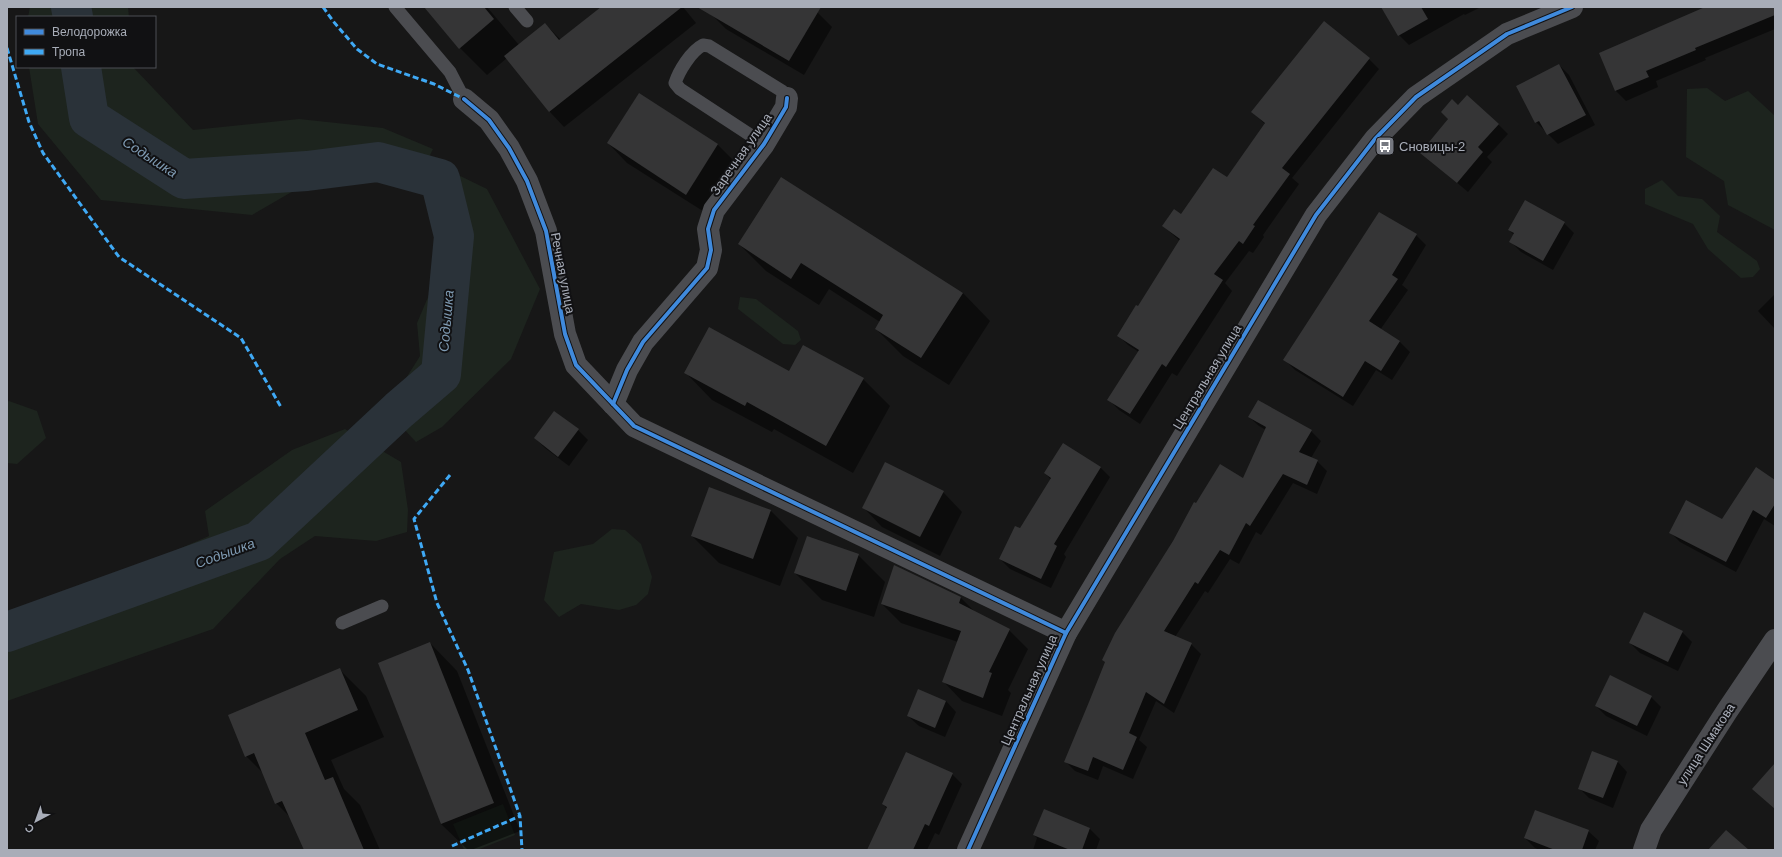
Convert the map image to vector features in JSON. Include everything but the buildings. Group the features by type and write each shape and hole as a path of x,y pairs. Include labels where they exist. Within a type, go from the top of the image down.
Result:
{"street":[{"name":"Центральная улица","path":"968,850 1066,633 1316,215 1375,139 1416,97 1507,34 1572,7"},
{"name":"Заречная улица","path":"613,404 627,370 643,342 707,268 711,250 708,229 714,210 764,144 786,107 787,98"},
{"name":"Речная улица","path":"464,99 489,120 509,148 527,181 546,232 564,334 576,365 634,426 1066,633"},
{"name":"улица Шмакова","path":"1644,850 1651,830 1727,711 1775,640"}],"lane":[{"path":"395,7 450,72 464,99"},
{"path":"515,7 527,21"},
{"path":"764,144 680,89 675,83 677,76 697,48 702,45 709,46 782,90 787,98"},
{"path":"342,623 382,606"}],"shaded area":[{"path":"30,7 128,7 129,16 28,16"},
{"path":"29,68 134,68 193,130 299,119 383,128 433,149 425,165 373,145 252,215 101,200 38,124"},
{"path":"1707,88 1725,101 1748,91 1775,116 1775,230 1728,205 1724,181 1686,157 1687,89"},
{"path":"448,170 487,189 540,289 511,359 442,427 416,442 386,410 420,356 417,323 434,283"},
{"path":"1662,180 1678,196 1702,199 1720,216 1717,232 1757,261 1760,269 1753,277 1741,278 1708,249 1693,224 1645,204 1645,189"},
{"path":"740,297 756,299 798,331 801,340 795,345 783,344 738,309"},
{"path":"9,401 37,411 46,438 17,464 7,463 7,402"},
{"path":"345,429 401,462 408,510 407,532 376,541 315,536 280,559 213,629 7,701 7,617 116,576 209,536 205,511 292,450"},
{"path":"612,529 625,530 641,544 652,577 648,594 636,605 619,610 581,604 559,617 544,600 554,552 593,544"},
{"path":"503,804 515,835 477,850 464,850 453,824"}],"waterway":[{"name":"Содышка","path":"71,7 73,16"},
{"name":"Содышка","path":"7,632 259,541 399,410 441,374 454,236 440,179 378,162 307,171 184,179 89,118 81,68"}],"marked path":[{"path":"323,7 357,49 377,64 434,84 464,99"},
{"path":"7,48 29,122 43,153 119,257 241,338 281,407"},
{"path":"450,475 414,519 437,603 468,670 520,816 522,850"},
{"path":"452,846 520,816"}],"cycle path":[{"path":"968,850 1066,633 1316,215 1375,139 1416,97 1507,34 1572,7"},
{"path":"613,404 627,370 643,342 707,268 711,250 708,229 714,210 764,144 786,107 787,98"},
{"path":"464,99 489,120 509,148 527,181 546,231 565,334 576,365 634,426 1066,633"}],"place":[{"name":"Сновицы-2","path":"1385,146"}]}
